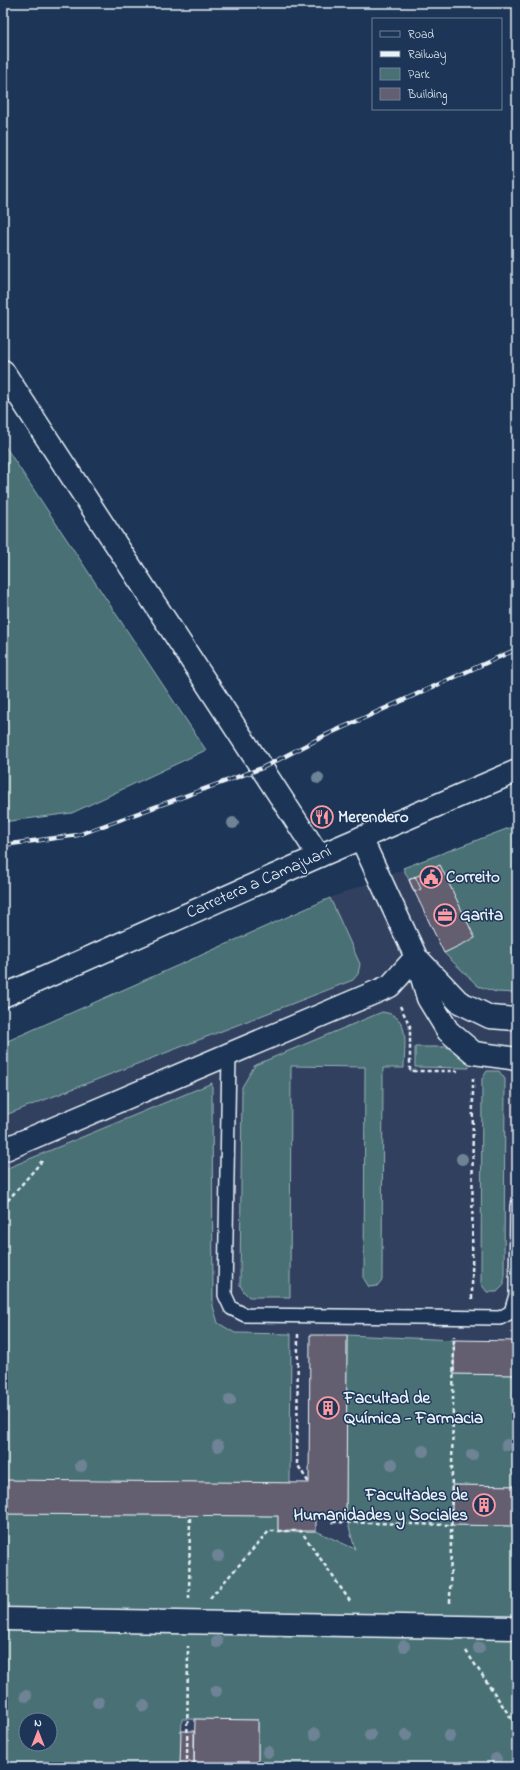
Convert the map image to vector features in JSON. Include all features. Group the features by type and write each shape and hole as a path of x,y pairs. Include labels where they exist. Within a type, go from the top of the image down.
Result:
{"street":[{"path":"3,371 319,856"},
{"name":"Carretera a Camajuaní","path":"3,996 319,856 517,771"},
{"path":"361,838 416,957 428,998 448,1032 474,1062 517,1059"},
{"path":"3,1150 390,986 416,957"},
{"path":"416,957 459,1002 490,1017 517,1019"},
{"path":"3,1619 517,1628"}],"lane":[{"path":"229,1054 225,1295 231,1308 245,1315 500,1318 511,1312 516,1295 517,1206"}],"path":[{"path":"512,665 517,682"},
{"path":"390,986 410,1026 410,1071 474,1062 471,1318"},
{"path":"298,1316 297,1464 309,1483"},
{"path":"454,1318 450,1627 517,1727"},
{"path":"329,1516 333,1522 452,1525"},
{"path":"188,1622 270,1530 301,1531 368,1626"}],"shaded area":[{"path":"517,825 517,1767 3,1767 3,1043 330,898"}],"green space":[{"path":"3,443 206,750 72,813 3,822"},
{"path":"517,825 517,993 496,992 478,986 444,953 474,938 440,865 409,880 403,868"},
{"path":"330,898 360,964 358,974 353,980 3,1116 3,1043"},
{"path":"382,1012 392,1014 398,1019 402,1025 405,1041 404,1068 383,1068 382,1280 377,1286 369,1287 364,1279 365,1067 291,1066 290,1297 249,1297 240,1285 242,1087 255,1065"},
{"path":"415,1047 447,1047 469,1064 469,1068 415,1067"},
{"path":"487,1071 499,1071 505,1079 504,1285 497,1292 487,1292 481,1284 482,1079"},
{"path":"212,1083 213,1306 218,1323 235,1333 291,1334 290,1483 3,1481 3,1170"},
{"path":"347,1335 454,1340 454,1374 517,1375 517,1486 452,1485 452,1525 517,1526 517,1767 258,1767 258,1720 182,1719 180,1767 3,1767 3,1514 278,1516 278,1531 316,1531 355,1549 346,1516"}],"building":[{"path":"440,865 475,938 444,953 409,880"},
{"path":"415,876 421,889 414,892 409,880"},
{"name":"Facultad de Química - Farmacia","path":"310,1335 347,1335 346,1516 316,1516 316,1531 278,1531 278,1516 3,1514 3,1480 309,1483"},
{"path":"454,1340 517,1341 517,1375 454,1374"},
{"name":"Facultades de Humanidades y Sociales","path":"452,1485 517,1486 517,1526 452,1525"},
{"path":"195,1719 258,1720 258,1767 194,1767"},
{"path":"181,1731 194,1731 194,1767 180,1767"}],"railway":[{"path":"3,845 78,835 262,768 326,735 517,649"}],"place":[{"name":"Merendero","path":"322,817"},
{"name":"Correito","path":"431,877"},
{"name":"Garita","path":"445,915"},
{"name":"Facultad de Química - Farmacia","path":"328,1408"},
{"name":"Facultades de Humanidades y Sociales","path":"484,1505"}]}
